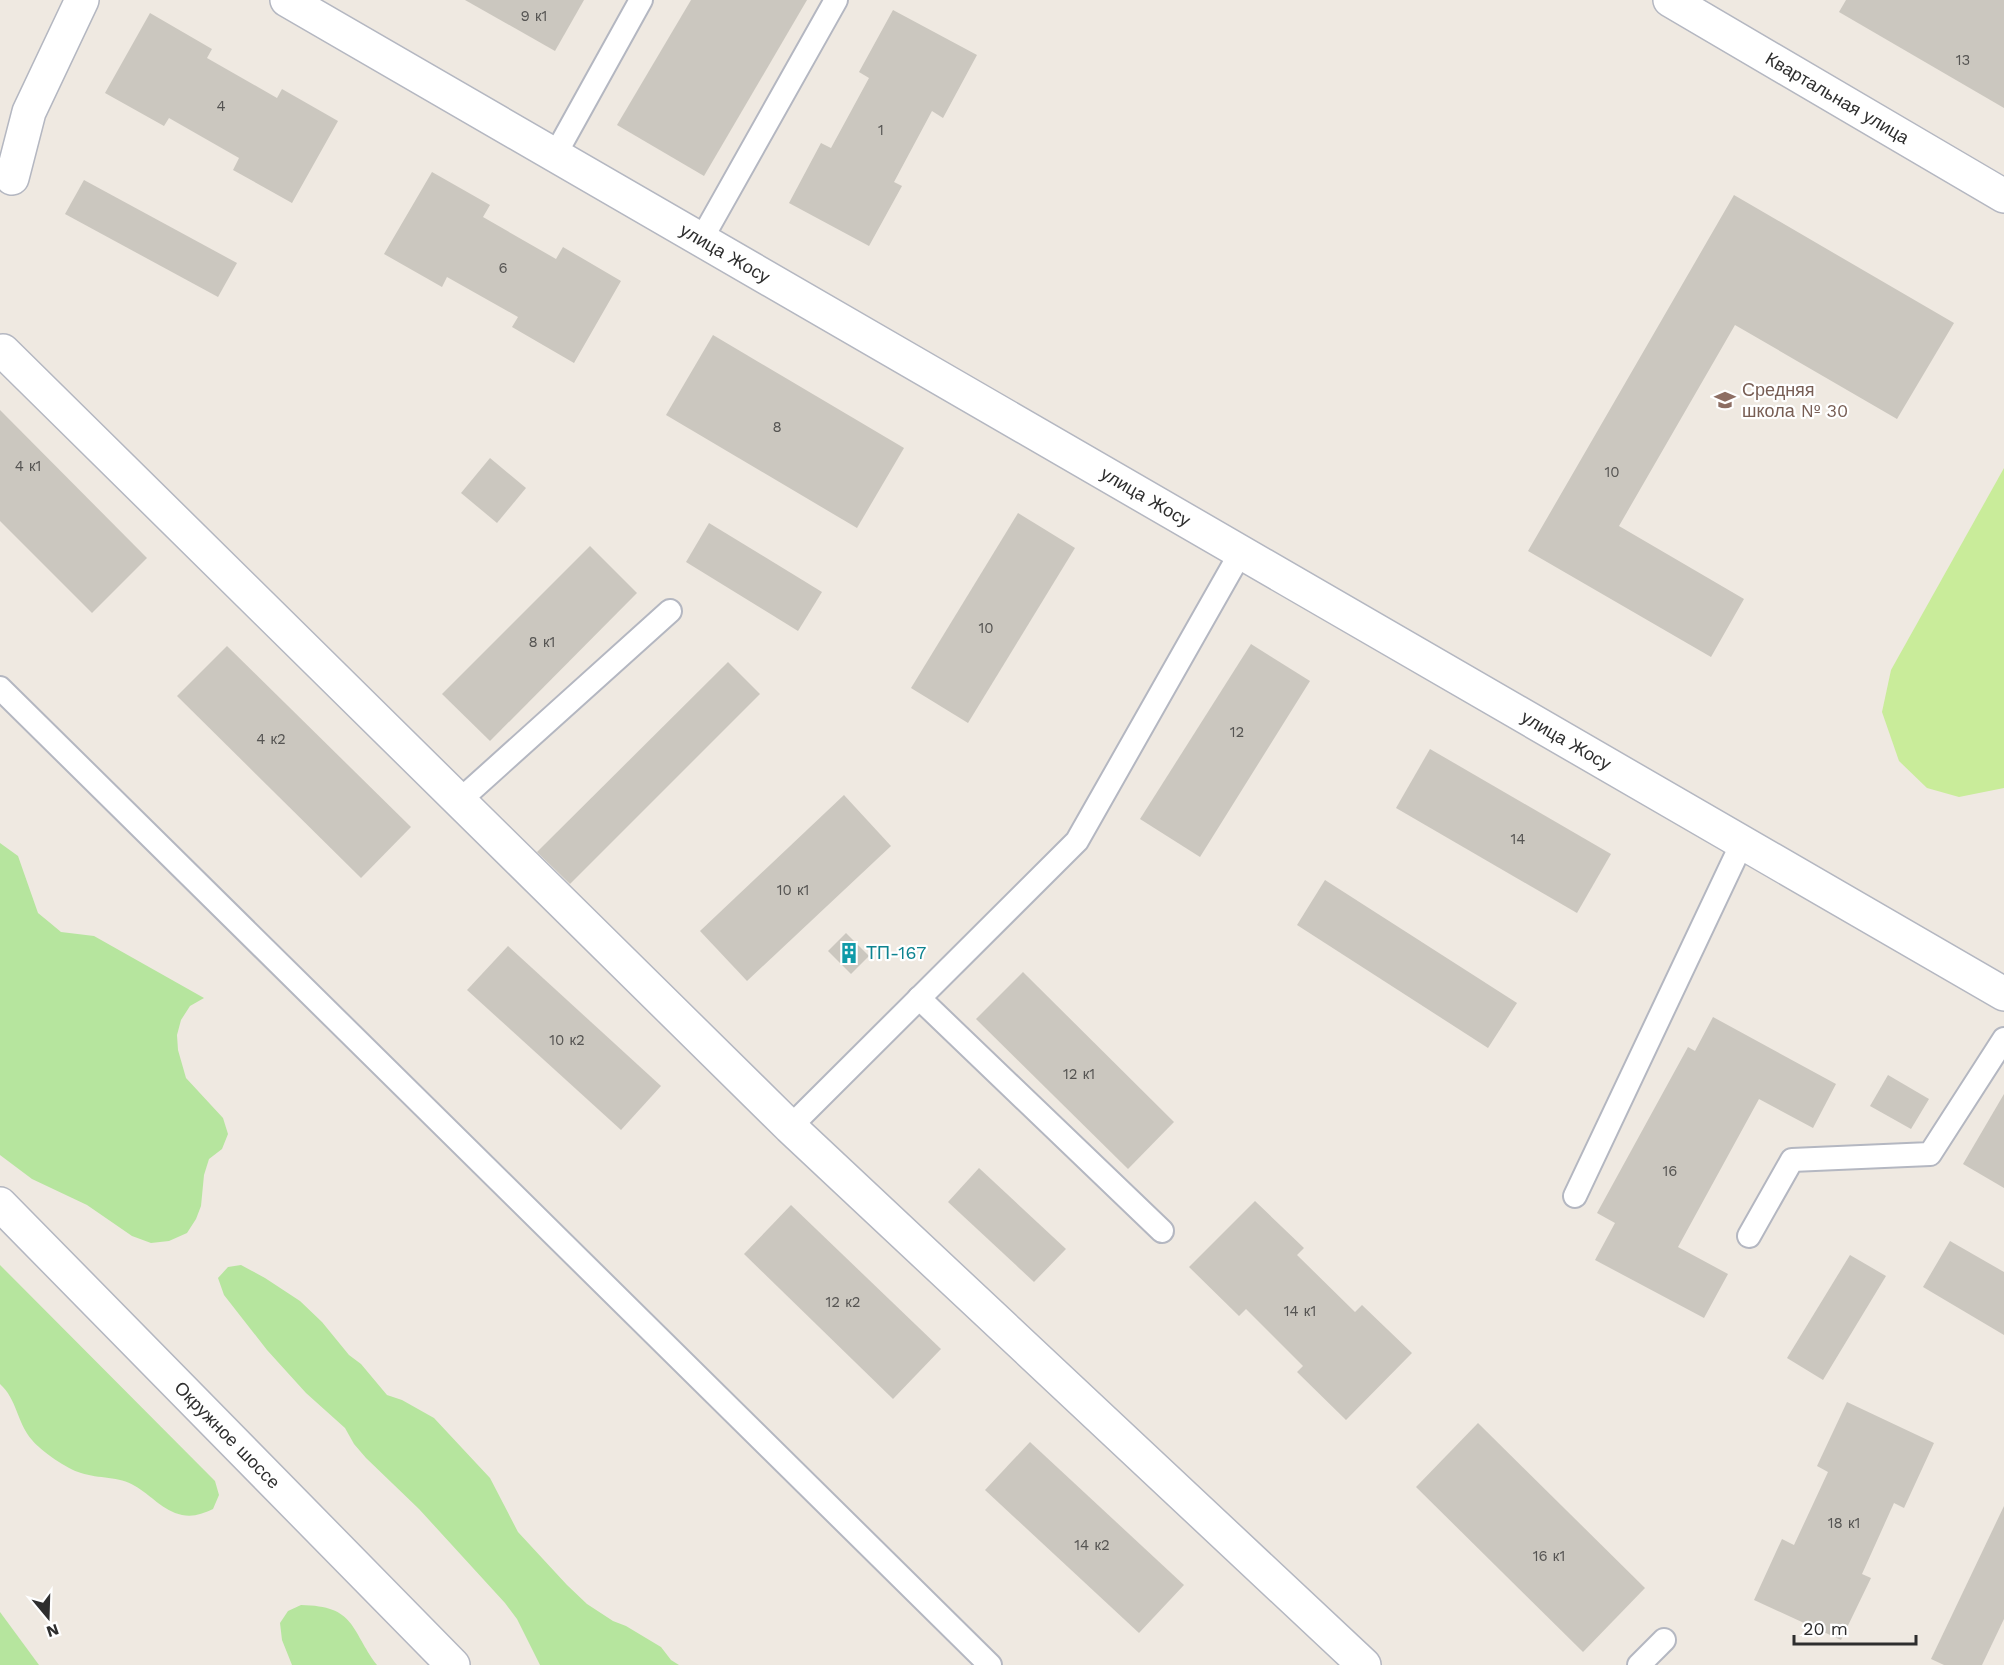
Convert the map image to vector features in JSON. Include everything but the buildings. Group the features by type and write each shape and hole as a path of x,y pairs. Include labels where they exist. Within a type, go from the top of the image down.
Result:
{"street":[{"path":"12,178 29,112 82,0"},
{"name":"улица Жосу","path":"287,0 2004,994"},
{"name":"Квартальная улица","path":"1670,0 2004,196"},
{"path":"3,351 790,1127 1364,1665"},
{"name":"Окружное шоссе","path":"0,1204 453,1665"}],"lane":[{"path":"555,155 641,0"},
{"path":"701,240 836,0"},
{"path":"790,1127 1077,840 1241,552"},
{"path":"459,801 670,611"},
{"path":"0,688 990,1665"},
{"path":"1575,1196 1742,843"},
{"path":"919,998 1162,1231"},
{"path":"1749,1236 1792,1160 1930,1154 2004,1039"},
{"path":"1639,1665 1664,1640"}],"green space":[{"path":"2004,468 2004,788 1959,797 1927,788 1899,761 1882,712 1891,670"},
{"path":"0,843 18,856 38,913 61,932 94,936 204,998 190,1006 181,1020 177,1035 178,1050 186,1078 223,1118 228,1134 222,1149 209,1159 204,1175 201,1206 187,1233 169,1241 151,1243 132,1236 87,1205 32,1179 0,1155"},
{"path":"0,1265 215,1481 219,1495 213,1509 194,1515 175,1513 129,1483 88,1475 69,1468 32,1440 6,1390 0,1384"},
{"path":"241,1265 300,1301 322,1322 349,1355 361,1364 387,1395 402,1400 434,1418 490,1478 518,1532 567,1585 587,1604 661,1647 671,1660 679,1665 540,1665 517,1619 505,1603 419,1509 366,1458 354,1444 345,1428 306,1393 267,1350 224,1295 218,1278 228,1267"},
{"path":"301,1605 319,1606 342,1615 356,1630 377,1665 292,1665 282,1640 280,1623 288,1611"},
{"path":"0,1612 39,1665 0,1665"}],"place":[{"name":"Средняя школа № 30","path":"1725,400"},
{"name":"ТП-167","path":"849,953"}]}
